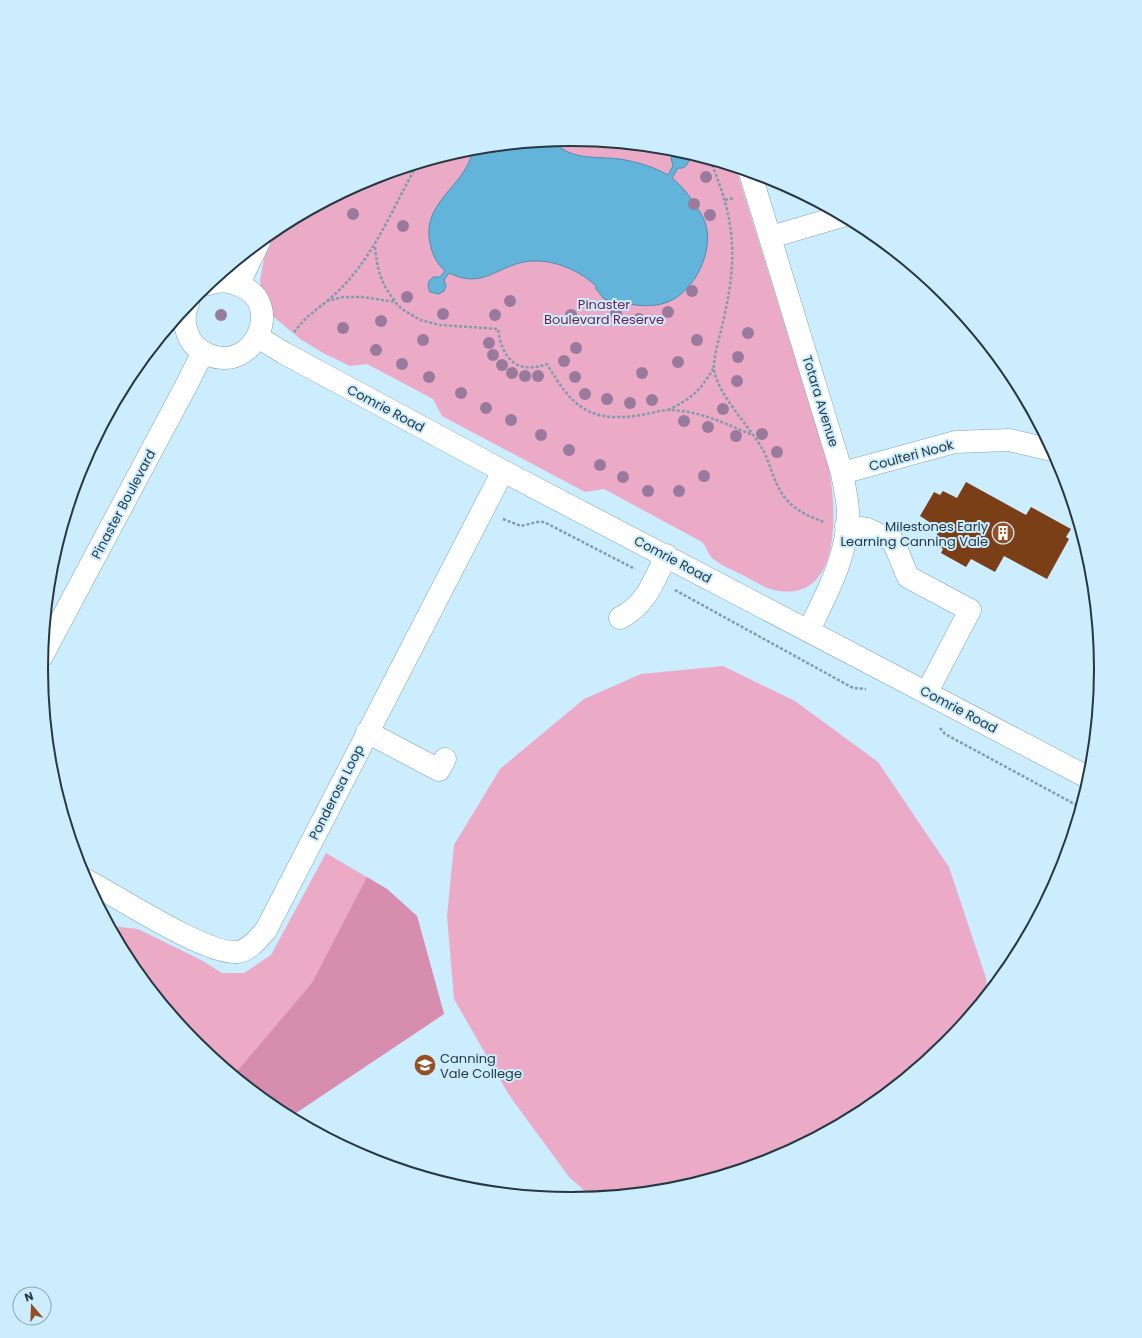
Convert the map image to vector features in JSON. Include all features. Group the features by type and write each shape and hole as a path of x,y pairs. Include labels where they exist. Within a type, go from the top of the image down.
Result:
{"street":[{"name":"Totara Avenue","path":"752,179 842,473 848,513 836,524 846,538 842,554 829,590 809,630"},
{"path":"771,237 835,218"},
{"path":"238,285 254,253"},
{"path":"184,317 186,331 192,343 203,352 220,358 239,355 250,347 258,336 262,324 261,310 255,298 246,288 230,281 221,281"},
{"name":"Comrie Road","path":"258,336 284,353 503,471 666,555 1083,775"},
{"name":"Pinaster Boulevard","path":"49,643 203,352"},
{"name":"Coulteri Nook","path":"842,473 956,442 1009,440 1045,448"},
{"name":"Ponderosa Loop","path":"97,889 196,941 228,952 239,952 249,948 266,930 366,732 503,471"},
{"path":"836,524 867,529 893,541 908,577 970,610 927,692"},
{"path":"620,618 634,611 645,598 666,555"},
{"path":"366,732 439,770 445,759"}],"path":[{"path":"375,246 378,272 387,291 402,309 420,320 440,325 498,329 500,344 508,359 526,367 547,364 563,390 574,402 592,413 605,416 633,416 667,410 686,402 699,391 713,369 729,293 733,266 733,242 720,185 712,166"},
{"path":"284,353 295,331 306,318 344,287 375,246 412,173"},
{"path":"327,301 342,297 363,297 395,302"},
{"path":"713,369 724,391 763,450 779,490 784,498 801,512 836,524"},
{"path":"667,410 719,420 752,435"},
{"path":"497,516 521,526 544,522 637,570"},
{"path":"673,589 853,688 872,689"},
{"path":"936,723 945,734 1076,805"}],"green space":[{"name":"Pinaster Boulevard Reserve","path":"571,146 639,150 673,156 738,174 829,468 833,505 833,526 831,548 825,566 815,581 800,590 779,591 763,586 717,562 711,557 702,542 604,489 585,492 442,416 433,399 367,364 350,366 325,354 300,339 274,317 267,308 261,293 260,280 264,259 272,240 280,234 310,216 371,186 436,164 503,150"},
{"path":"723,666 795,701 878,762 949,867 986,978 987,986 941,1039 916,1062 862,1104 802,1138 739,1164 706,1174 639,1188 586,1192 569,1177 509,1095 454,999 447,916 454,845 500,769 584,699 641,674"},
{"path":"326,853 387,889 417,916 444,1014 295,1113 253,1084 201,1039 156,987 136,960 116,927 138,929 201,960 222,973 244,973 271,955"}],"shaded area":[{"path":"367,877 387,889 417,916 444,1014 295,1113 280,1104 237,1071 312,983"}],"water":[{"path":"559,146 576,155 620,159 650,167 668,175 673,166 671,158 672,156 689,160 685,167 678,168 672,178 686,192 703,217 707,233 705,257 687,289 678,297 660,304 644,306 604,299 596,289 596,286 579,273 559,264 537,261 516,264 476,279 459,277 449,273 444,280 446,286 444,291 439,294 430,292 428,287 429,281 433,277 440,277 445,271 436,260 431,247 429,231 431,218 437,206 462,174 471,156 503,150"}],"building":[{"name":"Milestones Early Learning Canning Vale","path":"966,482 1026,515 1031,507 1071,529 1066,537 1069,539 1047,579 1004,556 995,572 971,559 966,567 941,553 943,549 932,543 940,529 920,516 934,492 940,495 943,491 957,498"}],"place":[{"name":"Milestones Early Learning Canning Vale","path":"1003,533"},
{"name":"Canning Vale College","path":"425,1065"}]}
